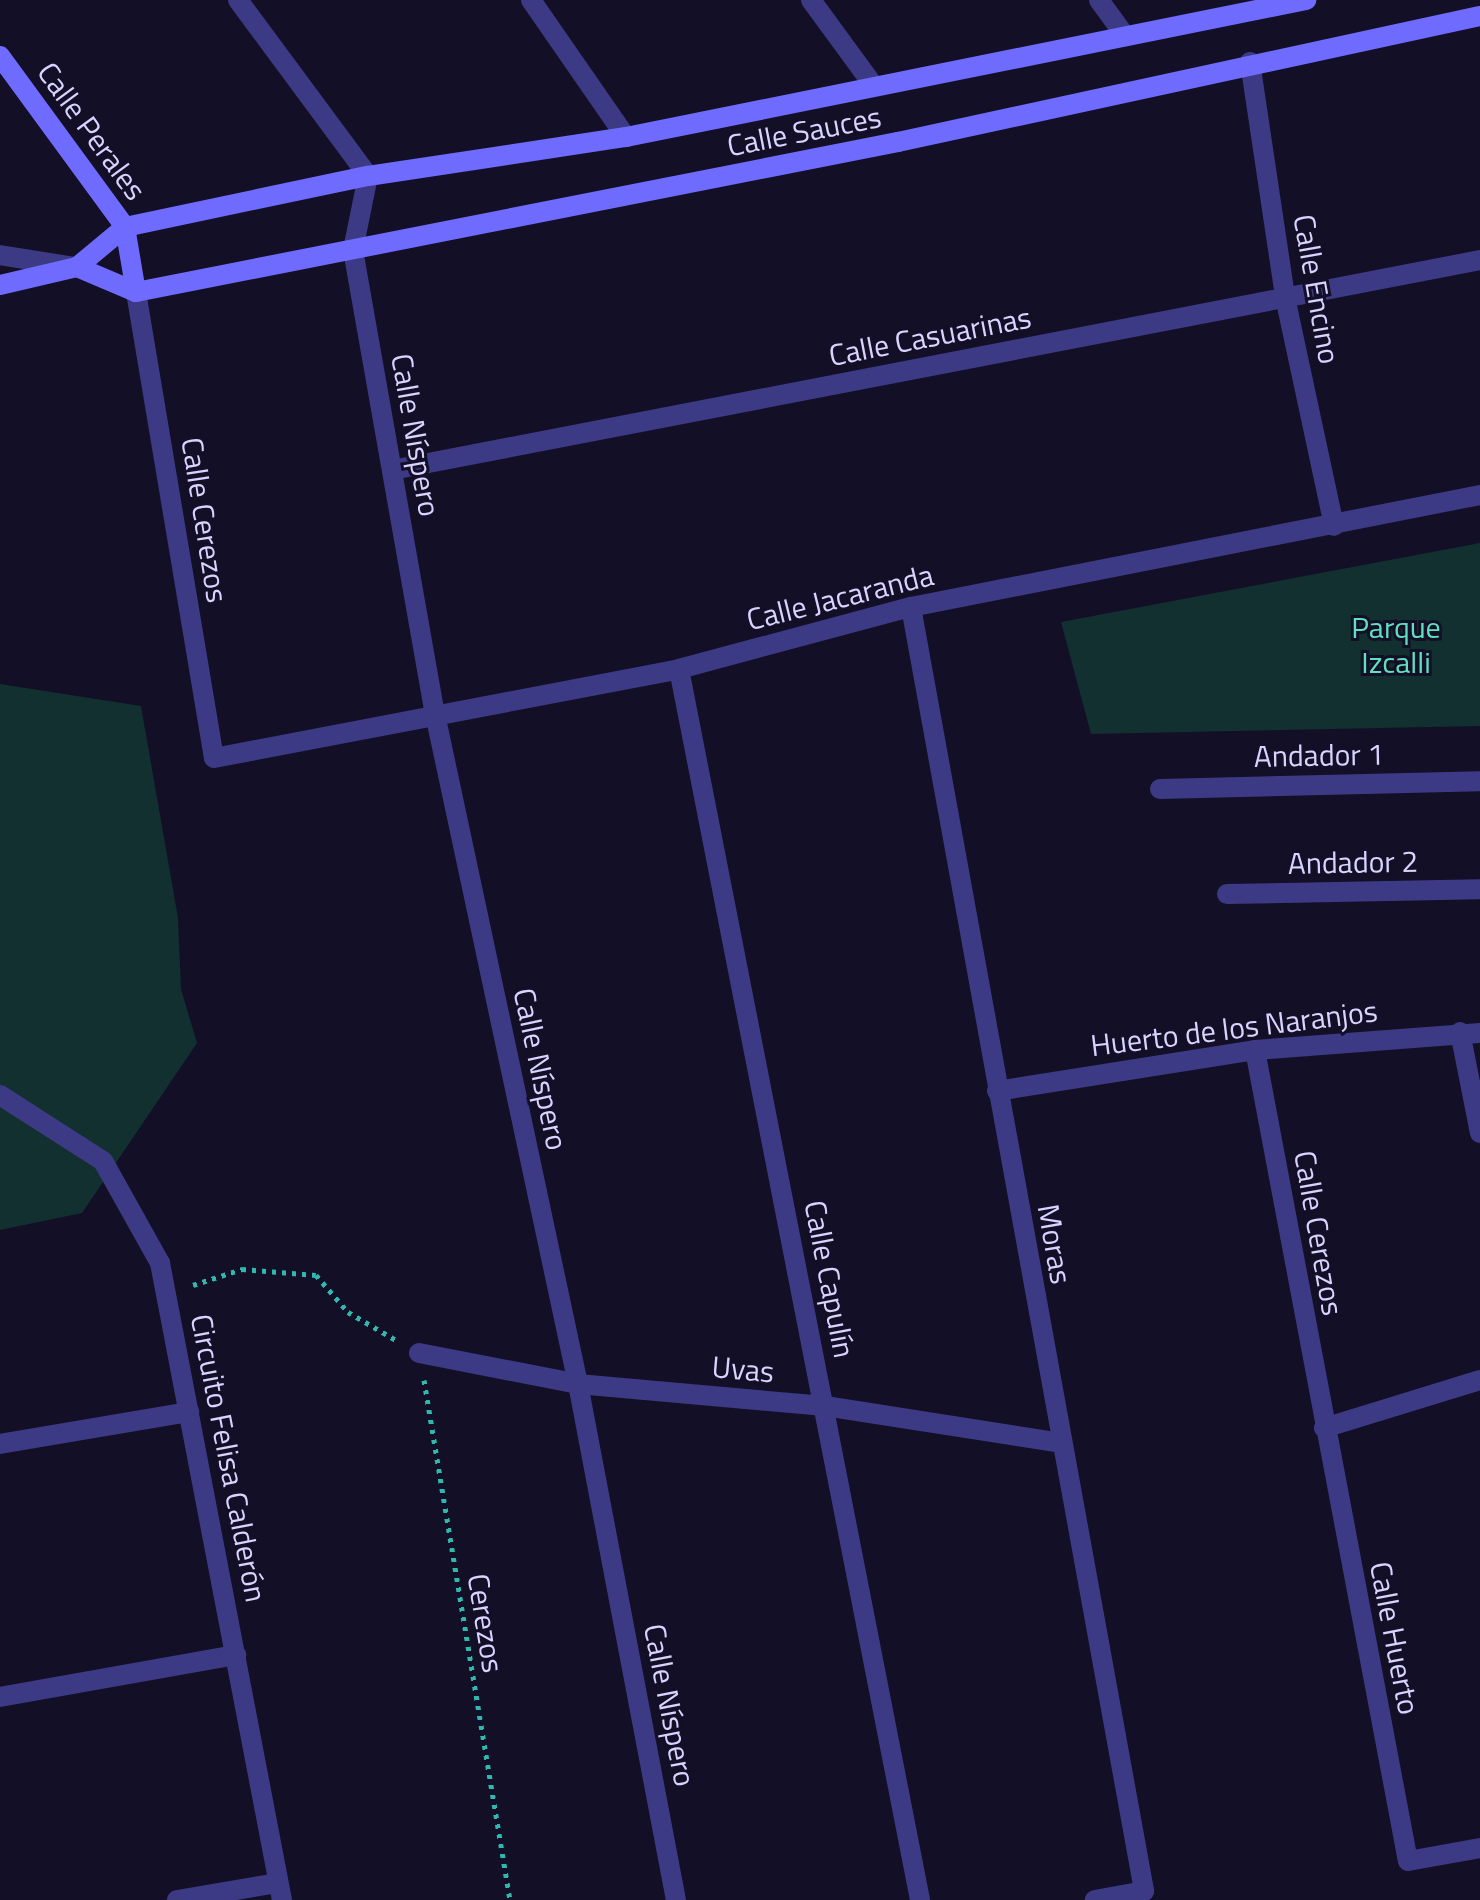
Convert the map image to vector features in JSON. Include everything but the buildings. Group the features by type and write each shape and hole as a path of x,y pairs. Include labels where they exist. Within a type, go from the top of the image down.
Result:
{"street":[{"path":"238,0 368,176 353,250"},
{"path":"531,0 626,137"},
{"path":"811,0 874,86"},
{"path":"1099,0 1123,33"},
{"name":"Calle Sauces","path":"125,227 368,176 626,137 1123,33 1306,0"},
{"name":"Calle Sauces","path":"136,292 898,142 1250,62 1480,16"},
{"name":"Calle Perales","path":"0,56 125,227 136,292"},
{"name":"Calle Encino","path":"1250,62 1285,297 1334,526"},
{"path":"0,285 77,267 125,227"},
{"name":"Calle Níspero","path":"353,250 435,714 578,1384 676,1900"},
{"path":"0,255 77,267 136,292"},
{"name":"Calle Casuarinas","path":"392,470 1480,260"},
{"name":"Calle Cerezos","path":"136,292 214,758"},
{"name":"Calle Jacaranda","path":"214,758 679,669 911,607 1480,495"},
{"name":"Moras","path":"911,607 1144,1891 1095,1900"},
{"name":"Calle Capulín","path":"679,669 920,1900"},
{"name":"Andador 1","path":"1160,789 1480,781"},
{"name":"Andador 2","path":"1227,894 1480,889"},
{"path":"1470,1032 1480,1133"},
{"name":"Huerto de los Naranjos","path":"997,1091 1255,1050 1470,1032"},
{"name":"Calle Cerezos","path":"1255,1050 1324,1428"},
{"name":"Circuito Felisa Calderón","path":"0,1095 103,1161 160,1263 280,1891"},
{"name":"Uvas","path":"419,1353 578,1384 825,1406 1061,1443"},
{"path":"1324,1428 1480,1380"},
{"path":"0,1444 189,1412"},
{"name":"Calle Huerto","path":"1324,1428 1408,1861 1480,1848"},
{"path":"0,1697 236,1655"},
{"path":"177,1900 280,1891"}],"path":[{"path":"166,1293 242,1269 316,1275 348,1312 419,1353"},
{"name":"Cerezos","path":"419,1353 510,1900"}],"green space":[{"name":"Parque Izcalli","path":"1480,543 1480,726 1091,734 1061,622"},
{"path":"0,684 141,706 178,918 181,989 197,1043 82,1213 0,1230"}]}
